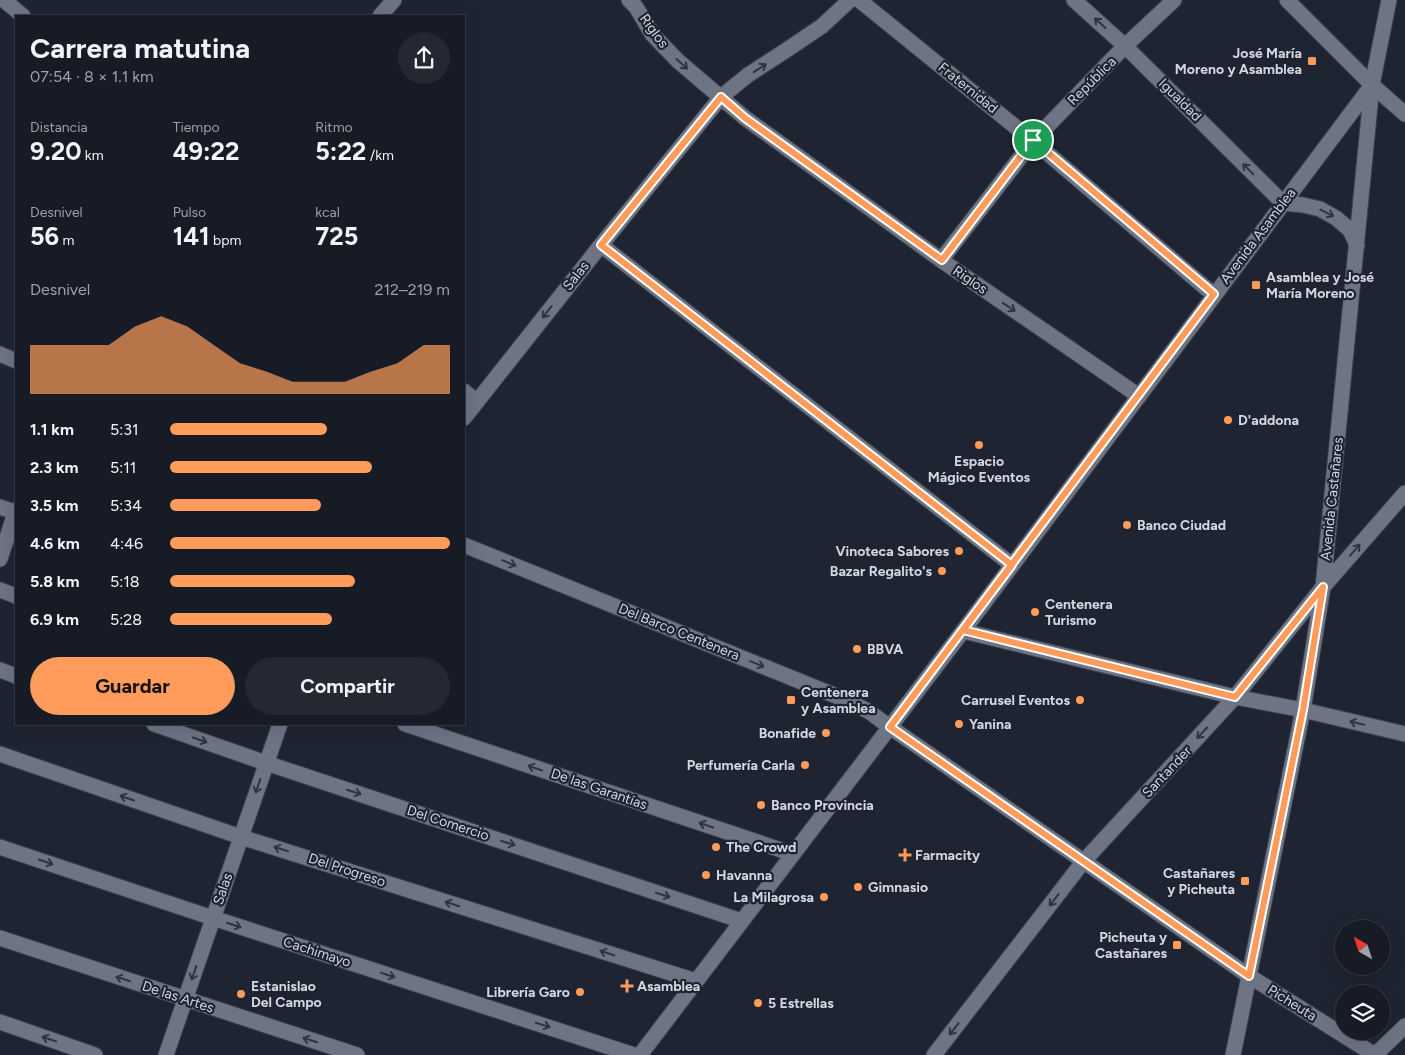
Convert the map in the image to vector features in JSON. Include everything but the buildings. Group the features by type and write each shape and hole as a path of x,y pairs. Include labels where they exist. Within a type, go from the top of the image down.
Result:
{"street":[{"path":"4,0 22,15"},
{"path":"381,15 394,0"},
{"name":"Salas","path":"465,417 721,97 748,75 822,26 850,0"},
{"name":"Fraternidad","path":"858,0 1033,140 1214,294"},
{"name":"Igualdad","path":"1074,0 1126,46 1283,203"},
{"name":"República","path":"942,260 1033,140 1174,0"},
{"path":"1287,0 1372,85 1405,114"},
{"name":"Avenida Asamblea","path":"640,1055 890,727 1372,85 1389,0"},
{"name":"Riglos","path":"634,2 652,34 678,61 745,118 942,260 1139,396"},
{"name":"Avenida Castañares","path":"1233,1055 1303,710 1323,587 1372,85"},
{"path":"1283,203 1303,204 1320,209 1336,218 1350,230 1357,244"},
{"path":"601,245 1012,565"},
{"path":"0,354 15,360"},
{"path":"465,392 477,402"},
{"name":"Santander","path":"934,1055 1083,862 1235,697 1323,587 1405,493"},
{"path":"0,507 15,511"},
{"path":"0,559 15,514"},
{"name":"Del Barco Centenera","path":"465,545 846,700 868,711 890,727"},
{"path":"0,590 15,596"},
{"path":"963,630 1235,697 1303,710 1405,734"},
{"path":"0,670 15,676"},
{"name":"Del Comercio","path":"157,725 742,921"},
{"name":"Salas","path":"166,1055 280,725"},
{"name":"De las Garantías","path":"408,725 793,854"},
{"name":"Picheuta","path":"890,727 1249,976 1375,1055"},
{"name":"Del Progreso","path":"0,754 241,837 696,981"},
{"name":"Cachimayo","path":"0,847 634,1055"},
{"name":"De las Artes","path":"0,938 357,1055"},
{"path":"0,1022 95,1055"},
{"path":"1375,1055 1405,1026"}],"place":[{"name":"José María Moreno y Asamblea","path":"1312,61"},
{"name":"Asamblea y José María Moreno","path":"1256,285"},
{"name":"D'addona","path":"1228,420"},
{"name":"Espacio Mágico Eventos","path":"979,445"},
{"name":"Banco Ciudad","path":"1127,525"},
{"name":"Vinoteca Sabores","path":"959,551"},
{"name":"Bazar Regalito's","path":"942,571"},
{"name":"Centenera Turismo","path":"1035,612"},
{"name":"BBVA","path":"857,649"},
{"name":"Centenera y Asamblea","path":"791,700"},
{"name":"Carrusel Eventos","path":"1080,700"},
{"name":"Yanina","path":"959,724"},
{"name":"Bonafide","path":"826,733"},
{"name":"Perfumería Carla","path":"805,765"},
{"name":"Banco Provincia","path":"761,805"},
{"name":"The Crowd","path":"716,847"},
{"name":"Farmacity","path":"905,855"},
{"name":"Havanna","path":"706,875"},
{"name":"Castañares y Picheuta","path":"1245,881"},
{"name":"Gimnasio","path":"858,887"},
{"name":"La Milagrosa","path":"824,897"},
{"name":"Picheuta y Castañares","path":"1177,945"},
{"name":"Asamblea","path":"627,986"},
{"name":"Librería Garo","path":"580,992"},
{"name":"Estanislao Del Campo","path":"241,994"},
{"name":"5 Estrellas","path":"758,1003"}],"route":[{"path":"1033,140 942,260 745,118 721,97 601,245 1012,565 987,598 963,630 1235,697 1323,587 1303,710 1249,976 890,727 963,630 1012,565 1139,396 1214,294 1033,140"}]}
